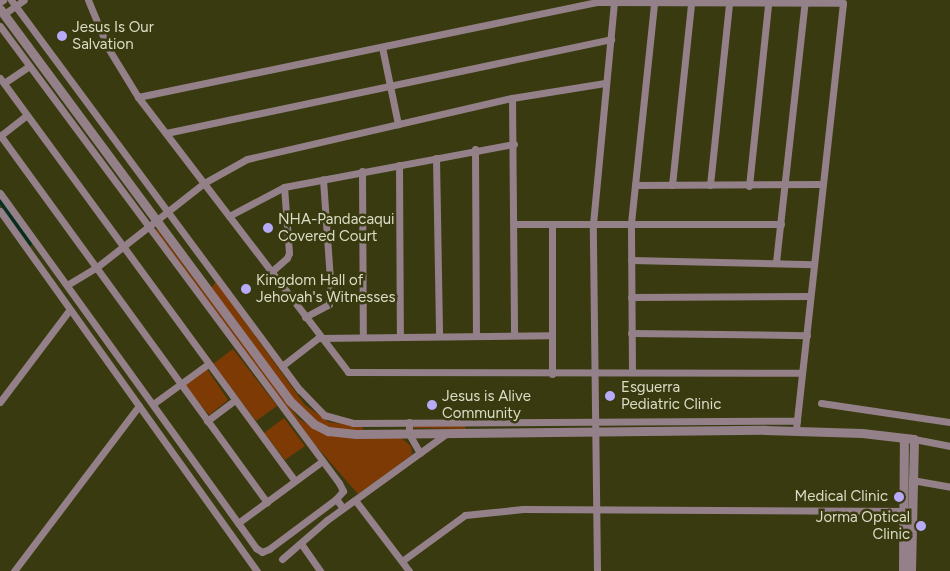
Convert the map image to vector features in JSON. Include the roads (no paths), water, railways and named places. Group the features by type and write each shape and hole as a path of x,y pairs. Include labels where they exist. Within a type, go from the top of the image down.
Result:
{"street":[{"path":"24,0 14,3 2,11 301,414 328,431 409,434 596,432 764,426 797,420"},
{"path":"88,0 108,48 138,97 305,317 318,338 348,372 552,374 632,372 802,373"},
{"path":"138,97 575,5 614,3 768,4 805,1 843,3 796,431"},
{"path":"776,262 805,1"},
{"path":"14,3 282,366 324,415 353,423 596,421 764,426 796,431 914,439 950,446"},
{"path":"596,571 593,224 614,3"},
{"path":"710,185 729,3"},
{"path":"632,372 631,223 654,4"},
{"path":"672,185 691,4"},
{"path":"749,186 768,4"},
{"path":"0,26 342,488 342,494 262,552 238,523 0,194"},
{"path":"166,133 611,39"},
{"path":"382,47 398,124"},
{"path":"29,66 2,81 26,116 124,244 208,364 295,481"},
{"path":"67,285 97,267 148,225 204,183 247,159 512,98 605,83"},
{"path":"512,98 516,224 514,335"},
{"path":"26,116 0,136 267,502"},
{"path":"229,216 284,187 475,149 514,144"},
{"path":"475,149 476,334"},
{"path":"436,158 439,335"},
{"path":"399,165 400,337"},
{"path":"362,171 362,336"},
{"path":"305,317 329,304 331,294 323,179"},
{"path":"635,185 784,186 822,184"},
{"path":"271,272 287,258 288,253 284,187"},
{"path":"0,212 257,571"},
{"path":"516,224 781,224"},
{"path":"552,224 552,374"},
{"path":"631,260 813,264"},
{"path":"631,297 810,296"},
{"path":"0,402 70,310"},
{"path":"631,333 807,335"},
{"path":"282,366 318,338 476,334 552,335"},
{"path":"153,404 208,364"},
{"path":"207,421 235,400"},
{"path":"821,402 950,422"},
{"path":"14,571 138,406"},
{"path":"408,422 409,434 420,453"},
{"path":"475,422 475,434"},
{"path":"282,559 302,545 344,508 446,434"},
{"path":"904,438 912,571"},
{"path":"903,571 914,439"},
{"path":"238,523 322,462"},
{"path":"912,480 950,488"},
{"path":"336,499 344,508"},
{"path":"355,500 409,571"},
{"path":"402,561 465,515 523,510 595,509 908,511"},
{"path":"302,545 320,571"}],"waterway":[{"path":"0,201 30,243"}],"place":[{"name":"Jesus Is Our Salvation","path":"62,36"},
{"name":"NHA-Pandacaqui Covered Court","path":"268,228"},
{"name":"Kingdom Hall of Jehovah's Witnesses","path":"246,289"},
{"name":"Esguerra Pediatric Clinic","path":"610,396"},
{"name":"Jesus is Alive Community","path":"432,405"},
{"name":"Medical Clinic","path":"899,497"},
{"name":"Jorma Optical Clinic","path":"921,526"}]}
